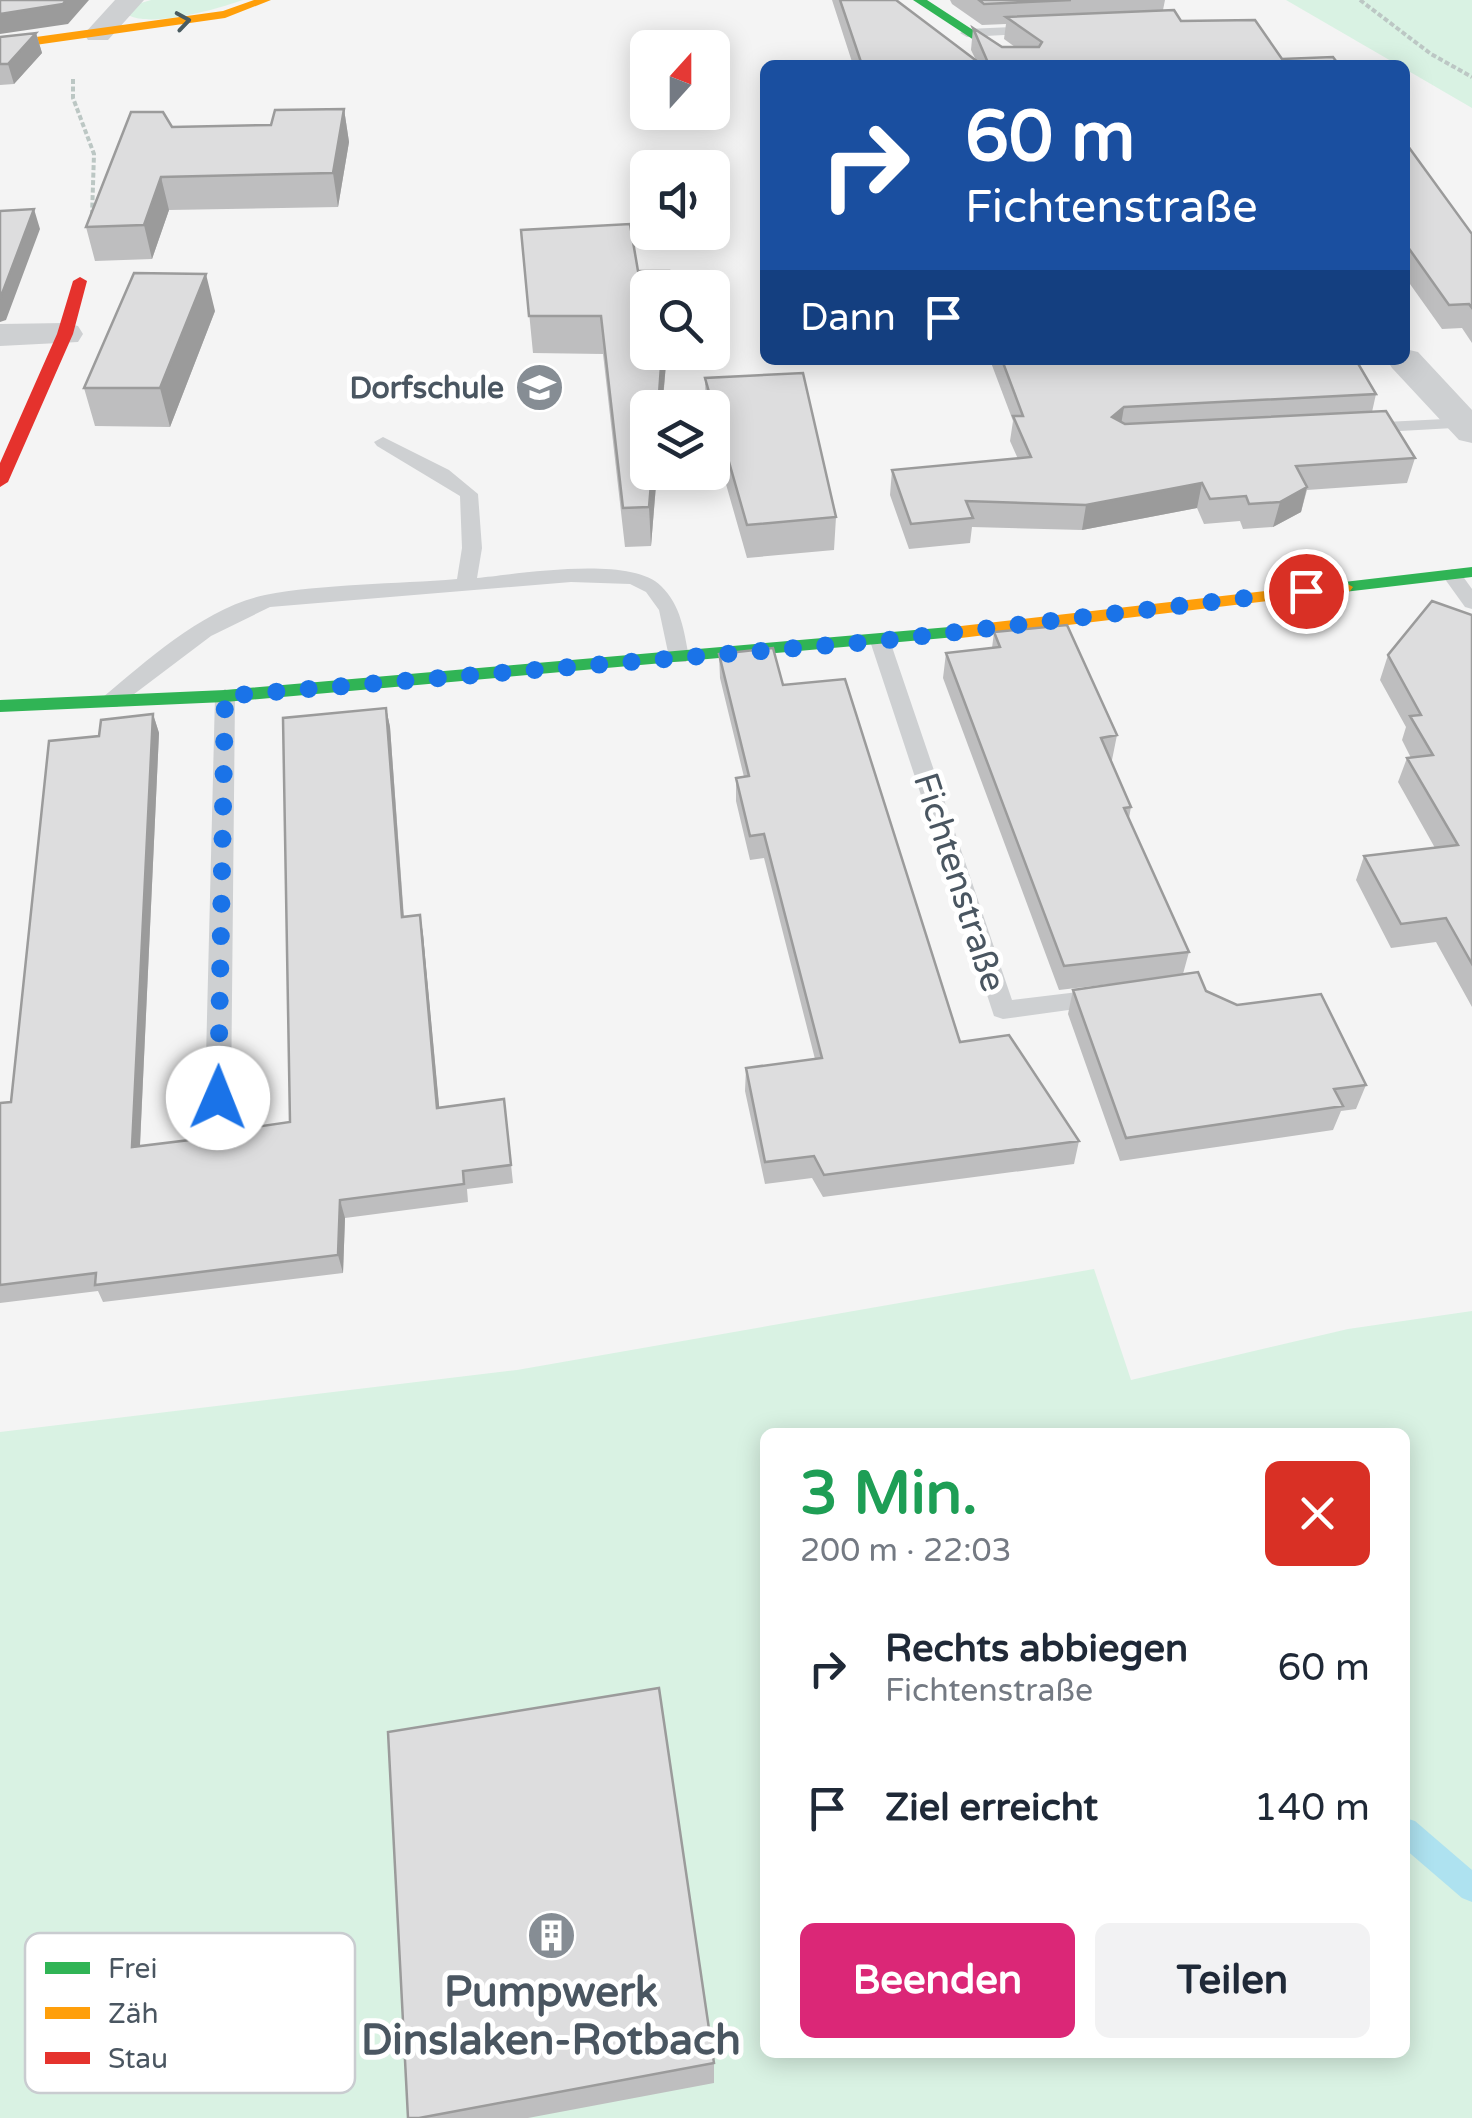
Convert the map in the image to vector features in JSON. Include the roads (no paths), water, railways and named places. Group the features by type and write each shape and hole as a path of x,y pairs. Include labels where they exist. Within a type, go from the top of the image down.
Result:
{"street":[{"path":"89,35 130,0"},
{"path":"0,46 225,14 265,0"},
{"path":"919,0 1013,60"},
{"path":"0,482 65,334 80,281"},
{"path":"0,335 65,334"},
{"path":"1410,365 1469,428"},
{"path":"0,706 225,696 880,641 1462,574"}],"lane":[{"path":"967,33 1046,30"},
{"path":"1350,429 1469,428"},
{"path":"383,442 442,474 469,494 472,548 466,588"},
{"path":"1462,574 1472,603"},
{"path":"110,702 156,664 228,615 267,601 466,588 571,576 634,578 654,588 669,610 679,658"},
{"name":"Fichtenstraße","path":"880,641 1003,1010 1121,995"},
{"path":"218,1098 225,696"}],"waterway":[{"path":"1410,1835 1472,1888"}],"place":[{"name":"Dorfschule","path":"539,388"},
{"name":"Pumpwerk Dinslaken-Rotbach","path":"551,1935"}]}
